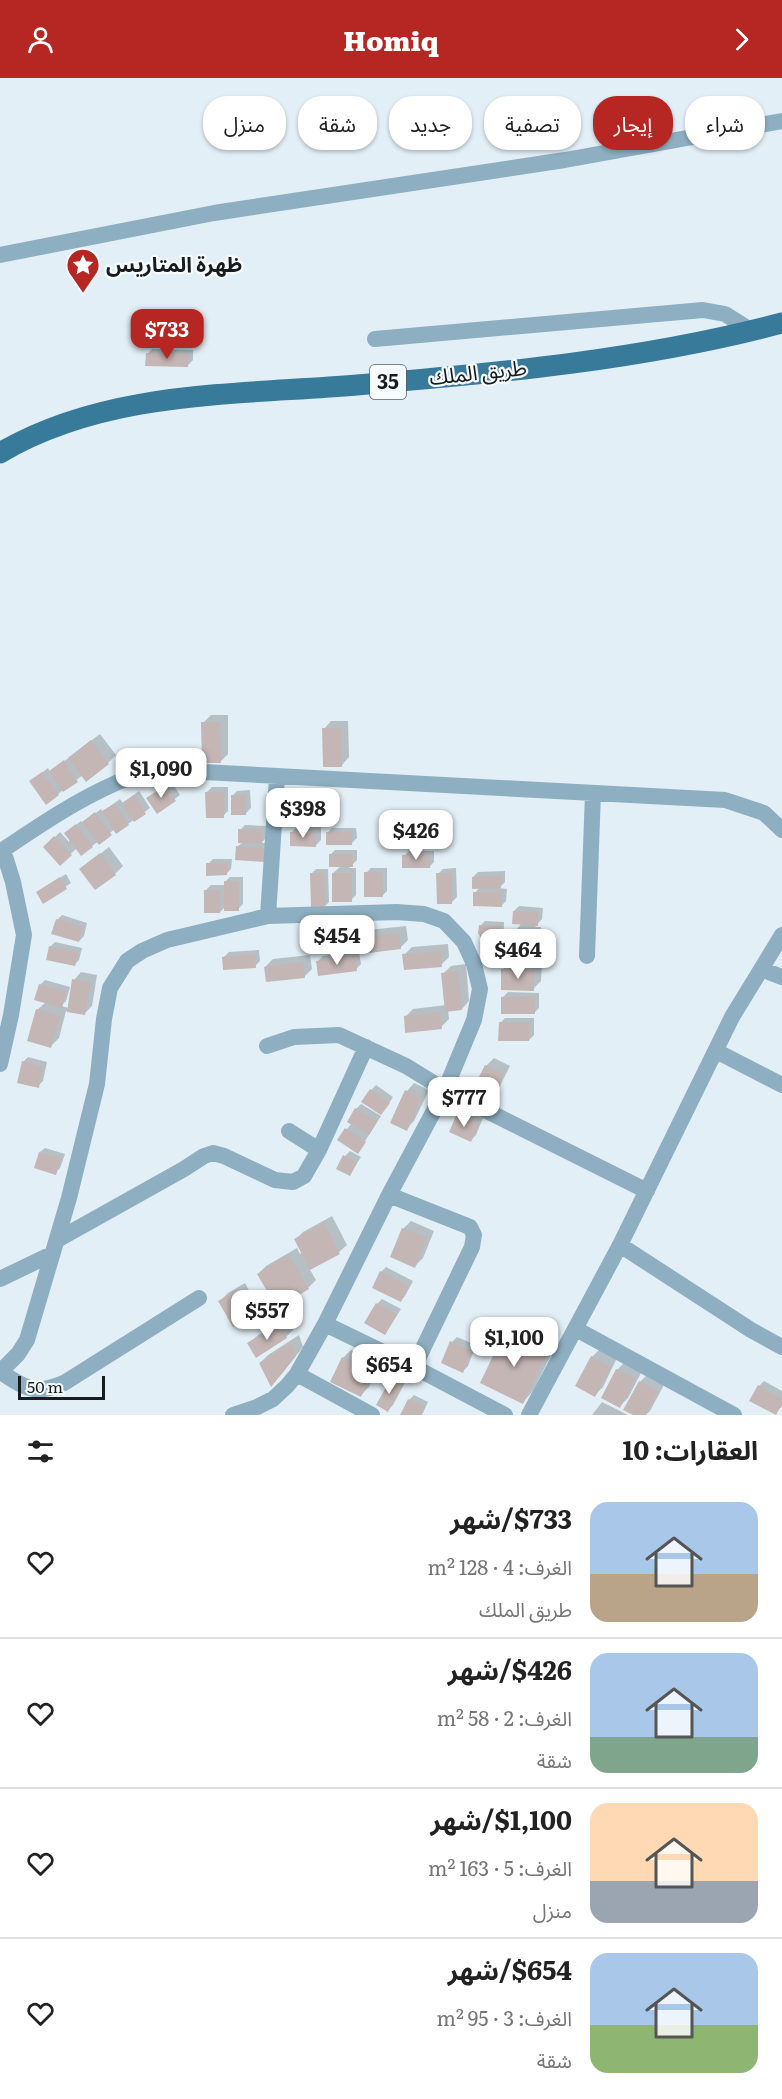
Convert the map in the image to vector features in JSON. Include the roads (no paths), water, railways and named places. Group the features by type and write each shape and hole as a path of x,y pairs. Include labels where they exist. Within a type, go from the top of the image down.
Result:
{"main road":[{"name":"طريق الملك","path":"0,453 43,431 116,409 205,396 378,383 602,359 679,347 782,323"}],"street":[{"path":"0,255 214,213 565,160 782,121"},
{"path":"375,339 703,310 725,314 752,331"},
{"path":"0,1064 11,1015 24,935 13,882 1,851 41,825 117,782 152,773 184,771 725,800 764,813 782,830"},
{"path":"268,916 277,777"},
{"path":"586,956 593,793"},
{"path":"199,1298 64,1383 47,1390 25,1387 0,1372 18,1354 27,1340 97,1084 110,988 127,961 142,951 167,940 268,916 397,912 424,914 444,921 464,942 474,964 480,989 474,1020 445,1090 297,1374 273,1399 233,1415"},
{"path":"529,1415 620,1245 732,1017 782,935"},
{"path":"761,969 782,977"},
{"path":"267,1046 294,1037 339,1035 406,1066 445,1090 647,1191"},
{"path":"0,1279 204,1156 213,1153 225,1156 275,1179 293,1182 304,1176 320,1150 366,1047"},
{"path":"716,1051 782,1085"},
{"path":"289,1131 320,1150"},
{"path":"389,1195 470,1227 474,1235 472,1247 414,1367"},
{"path":"620,1245 782,1347"},
{"path":"325,1324 505,1415"},
{"path":"576,1329 734,1415"},
{"path":"297,1374 372,1415"}],"place":[{"name":"ظهرة المتاريس","path":"83,294"}]}
